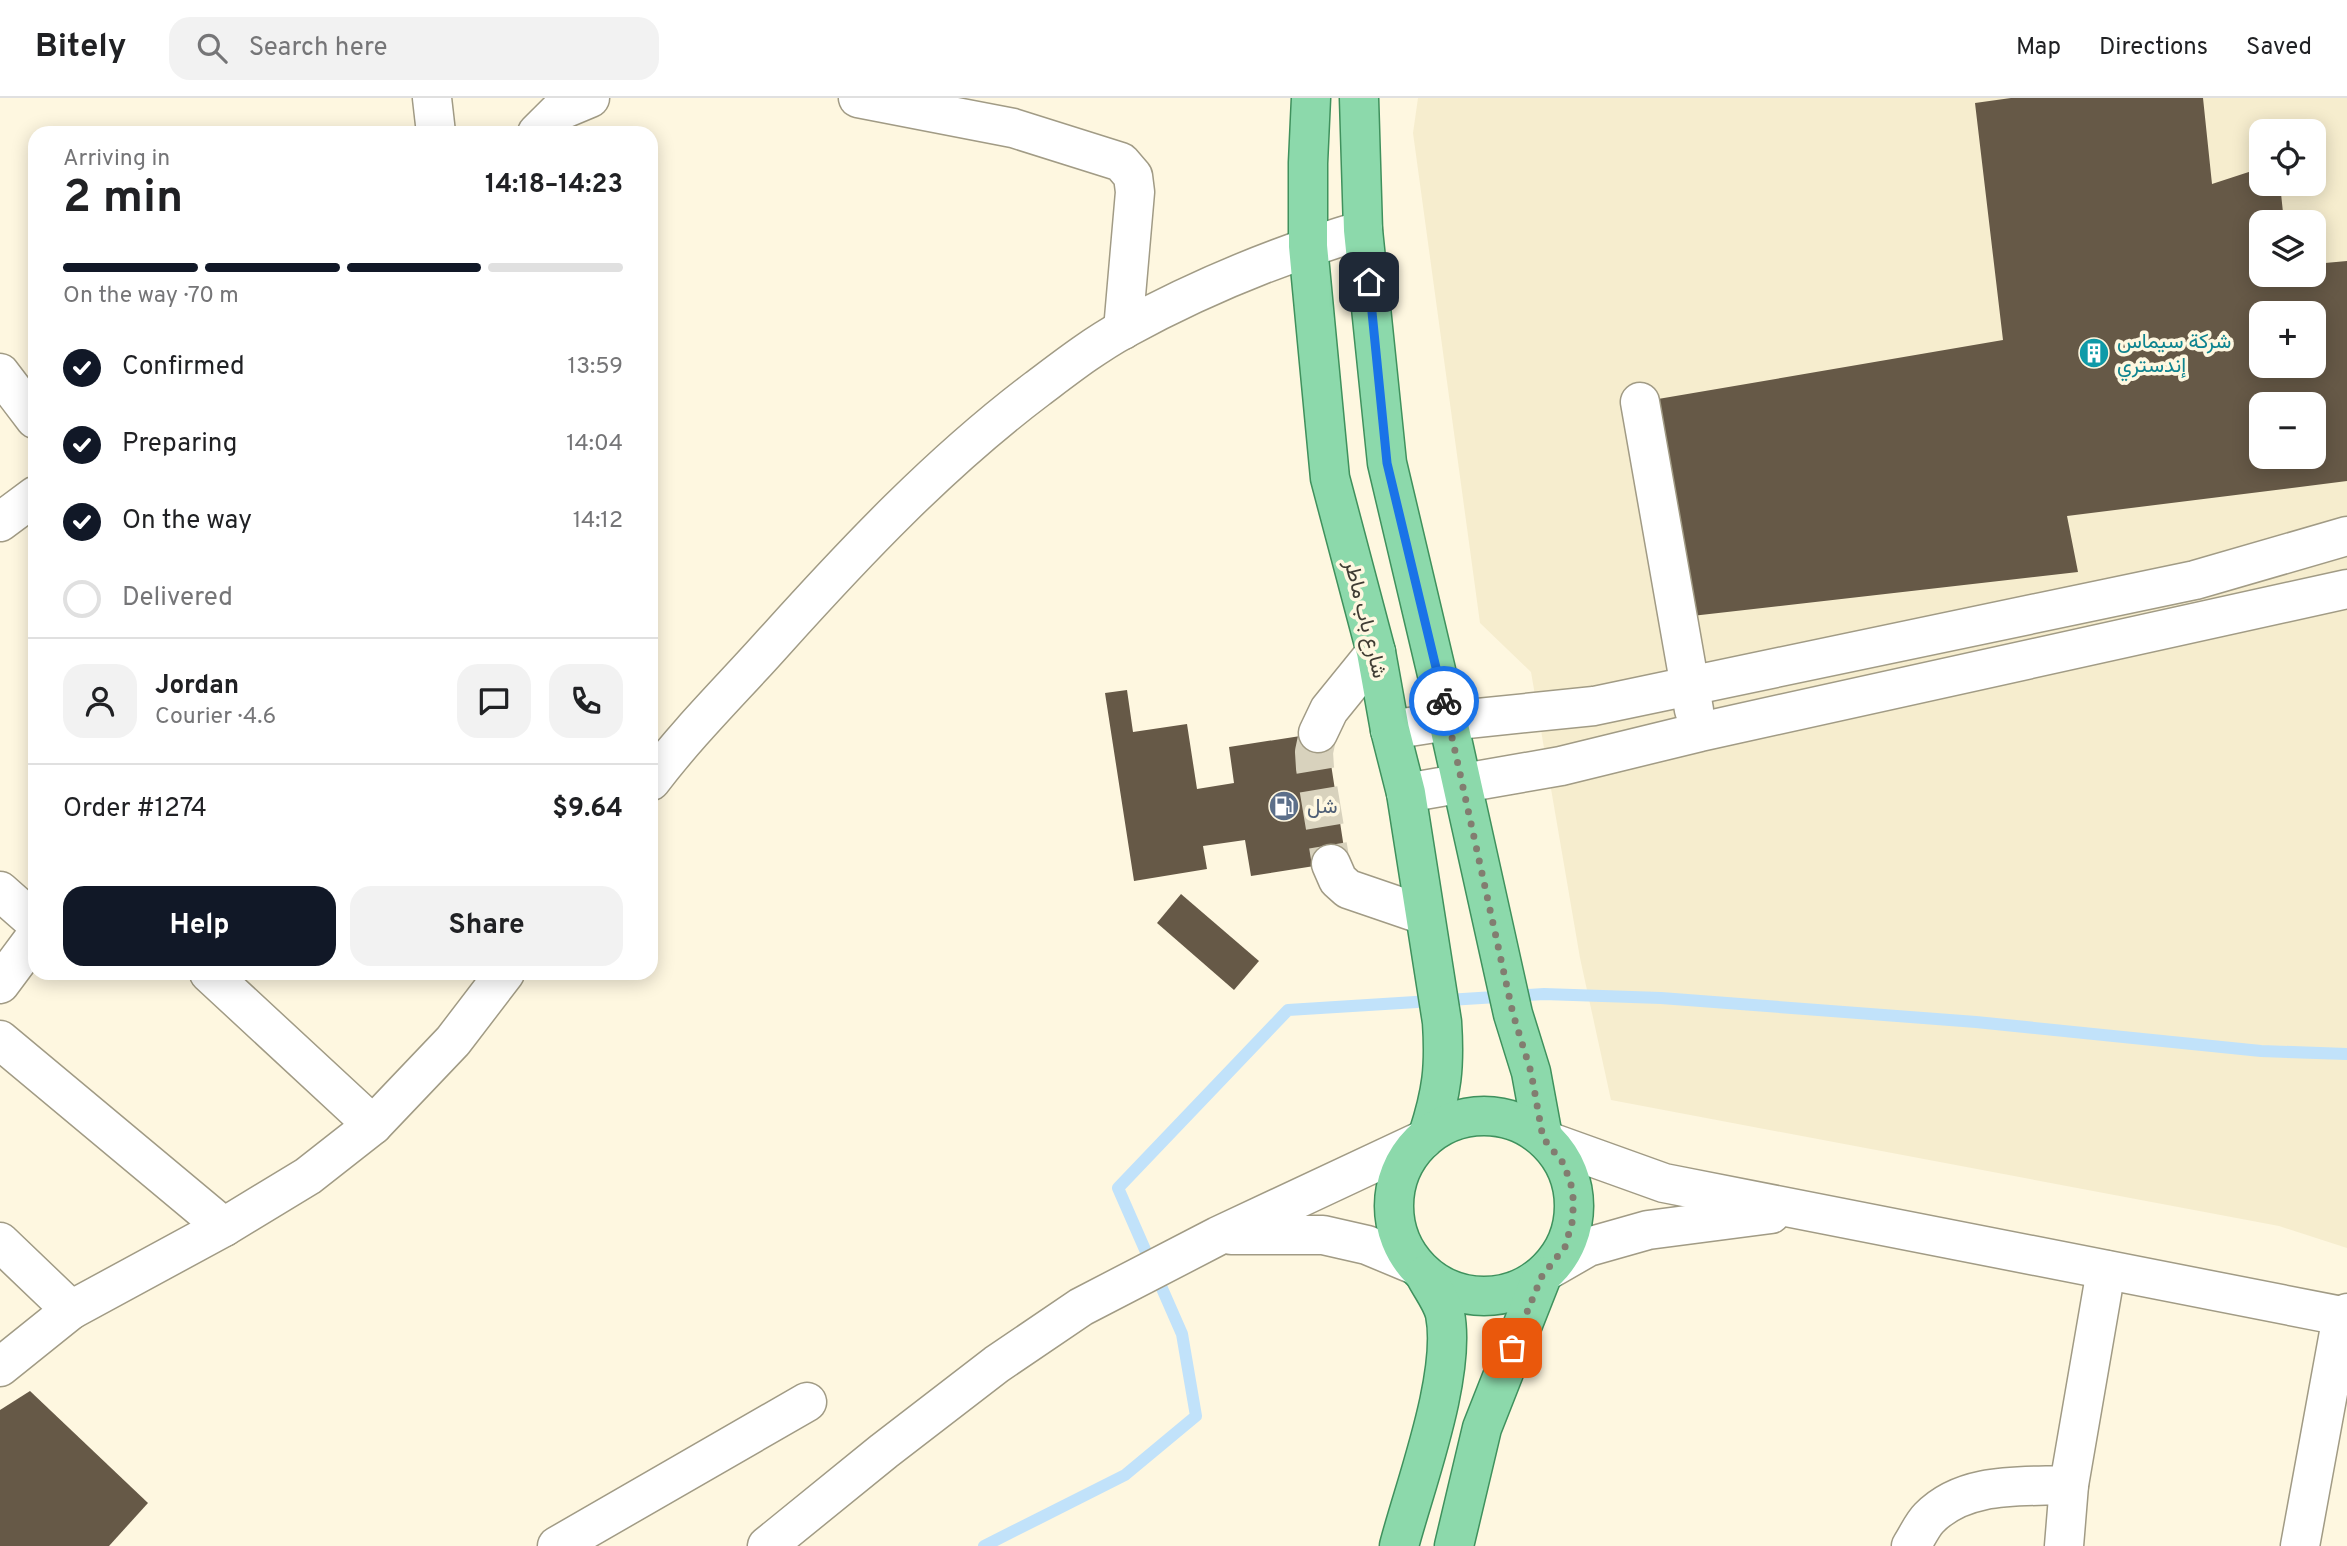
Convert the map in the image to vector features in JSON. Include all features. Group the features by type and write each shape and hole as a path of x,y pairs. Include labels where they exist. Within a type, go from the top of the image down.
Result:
{"main road":[{"name":"شارع باب ماطر","path":"1311,98 1308,246 1330,478 1376,652 1390,730 1406,793 1442,1022 1444,1058 1441,1094 1426,1137"},
{"path":"1359,98 1363,230 1387,463 1513,1014 1531,1072 1545,1139"},
{"path":"1399,1546 1424,1461 1441,1386 1445,1312 1401,1241 1394,1214 1395,1186 1406,1161 1426,1137 1450,1122 1486,1117 1522,1124 1545,1139 1564,1164 1570,1182 1573,1219 1565,1247 1545,1273 1482,1428 1454,1546"},
{"path":"1420,1270 1446,1289 1471,1296 1496,1296 1521,1289 1545,1273"}],"street":[{"path":"432,98 435,126"},
{"path":"544,126 559,111 590,98"},
{"path":"858,98 1013,128 1121,162 1129,169 1135,191 1123,330"},
{"path":"658,773 861,546 940,468 1017,404 1123,330 1198,293 1308,246 1363,230"},
{"path":"0,373 28,410"},
{"path":"1640,402 1689,686 1700,732"},
{"path":"0,522 28,501"},
{"path":"1390,730 1448,721 1594,706 2195,580 2347,536"},
{"path":"1406,793 1607,756 1700,732 2347,589"},
{"path":"1868,649 1880,692"},
{"path":"1318,733 1329,710 1376,652"},
{"path":"1594,706 1607,756"},
{"path":"1331,864 1338,880 1348,889 1424,915"},
{"path":"0,891 28,916"},
{"path":"0,984 28,946"},
{"path":"217,980 373,1125"},
{"path":"0,1367 71,1310 224,1227 308,1176 373,1125 453,1041 500,980"},
{"path":"0,1040 224,1227"},
{"path":"767,1546 884,1451 998,1364 1081,1307 1208,1240 1426,1137"},
{"path":"1545,1139 1664,1183 2345,1315 2300,1546"},
{"path":"1545,1273 1588,1247 1648,1230 1800,1210"},
{"path":"1208,1240 1323,1235 1367,1245 1420,1270"},
{"path":"0,1242 71,1310"},
{"path":"2064,1546 2069,1485 2106,1270"},
{"path":"557,1546 807,1402"},
{"path":"1911,1546 1928,1519 1956,1497 1991,1488 2069,1485"}],"shaded area":[{"path":"1418,98 2347,98 2347,1248 2279,1226 1611,1100 1580,958 1531,672 1480,623 1413,133"}],"building":[{"name":"شركة سيماس إندستري","path":"2011,98 2203,98 2212,184 2249,172 2249,196 2281,196 2283,210 2249,210 2249,287 2326,287 2326,263 2347,261 2347,481 2067,516 2078,572 1683,617 1658,399 2003,340 1975,103"},
{"path":"1127,690 1133,732 1187,724 1197,789 1234,783 1229,747 1326,732 1346,861 1251,876 1245,840 1203,846 1207,869 1134,881 1105,693"},
{"path":"1181,894 1259,961 1234,990 1157,923"},
{"path":"30,1391 148,1503 109,1546 0,1546 0,1410"}],"waterway":[{"path":"984,1546 1125,1475 1196,1416 1182,1334 1118,1188 1288,1010 1544,994 1661,998 1976,1022 2261,1051 2347,1054"}],"tunnel":[{"path":"1318,733 1314,752 1315,768 1331,864"}],"way so far":[{"path":"1444,701 1513,1014 1531,1072 1543,1138 1564,1164 1573,1191 1573,1219 1565,1247 1542,1276 1512,1348"}],"place":[{"name":"شركة سيماس إندستري","path":"2094,353"},
{"name":"شل","path":"1284,806"}],"route":[{"path":"1369,282 1387,463 1444,701"}]}
